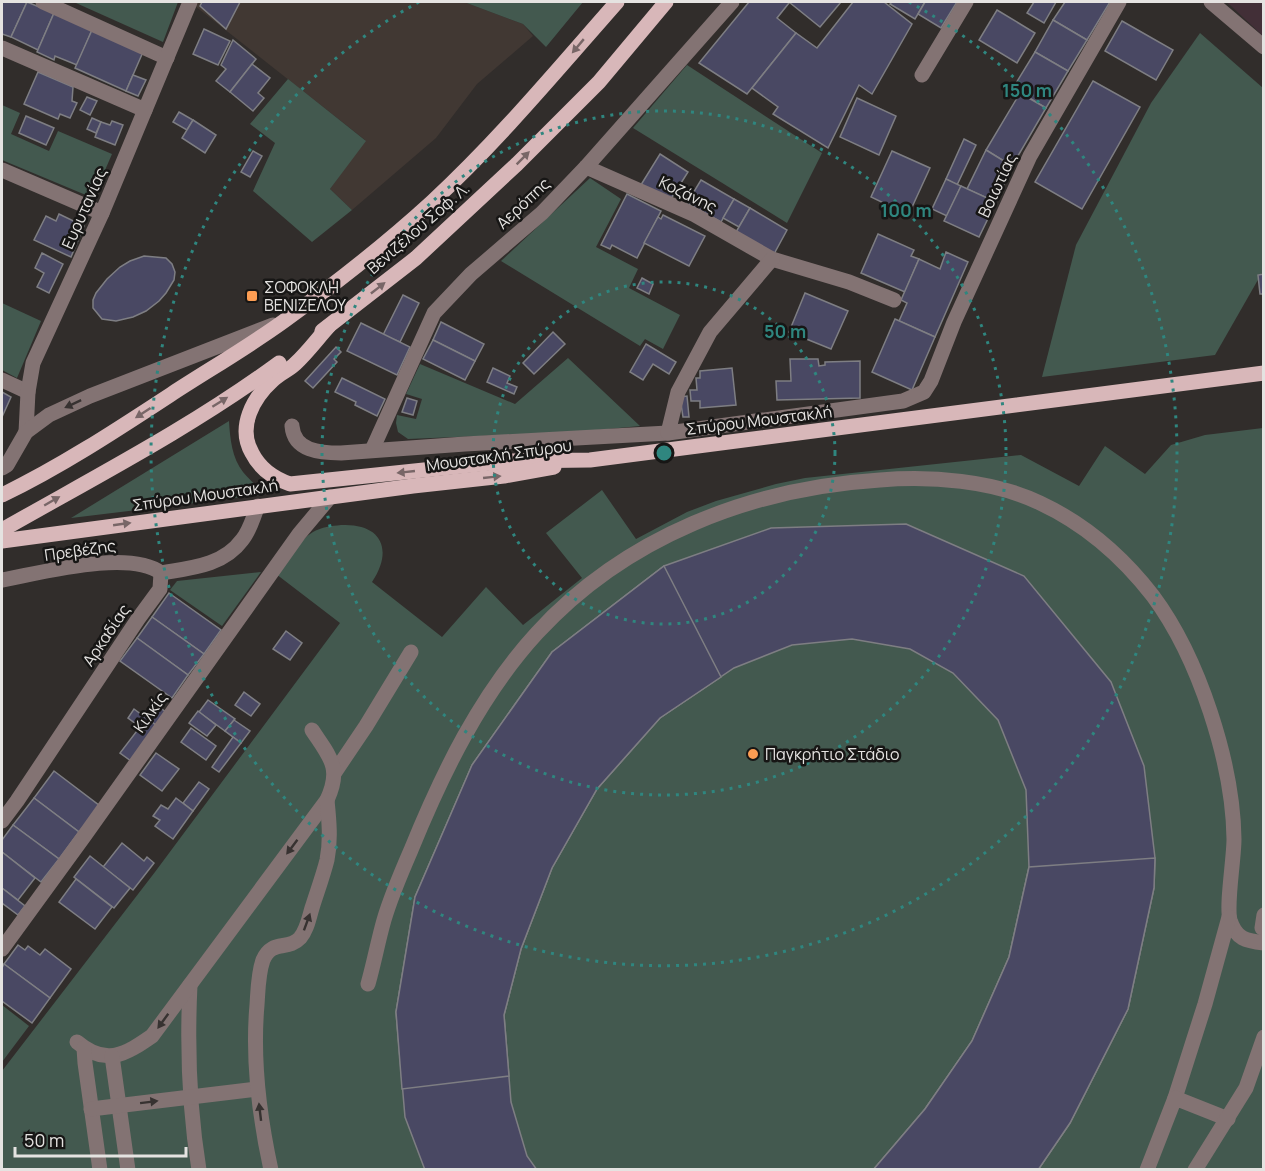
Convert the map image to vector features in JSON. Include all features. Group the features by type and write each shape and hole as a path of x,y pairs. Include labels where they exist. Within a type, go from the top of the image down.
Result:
{"main road":[{"name":"Βενιζέλου Σοφ. Λ.","path":"2,495 114,432 284,321 356,267 433,201 540,92 617,2"},
{"name":"Βενιζέλου Σοφ. Λ.","path":"2,530 251,383 416,258 517,164 599,82 666,2"},
{"name":"Σπύρου Μουστακλή","path":"329,326 295,364 274,378 253,403 246,428 247,443 261,467 290,484 510,461 590,460 1263,373"},
{"name":"Μουστακλή Σπύρου","path":"413,486 504,476 590,460"},
{"name":"Σπύρου Μουστακλή","path":"2,541 413,486"}],"street":[{"path":"43,2 167,58"},
{"name":"Ευρυτανίας","path":"26,432 28,392 33,363 102,213 190,2"},
{"name":"Αερόπης","path":"372,450 434,313 471,274 542,213 586,167 732,2"},
{"path":"922,75 966,2"},
{"name":"Βοιωτίας","path":"924,392 931,381 954,322 1030,156 1119,2"},
{"path":"1211,2 1262,42"},
{"path":"2,48 145,110"},
{"name":"Κοζάνης","path":"586,167 694,215 772,258 849,282 894,300"},
{"path":"2,170 102,213"},
{"path":"668,433 678,392 710,332 772,258"},
{"path":"2,468 7,465 26,432 49,415 90,396 284,321"},
{"path":"2,380 28,392"},
{"name":"Σπύρου Μουστακλή","path":"292,426 292,434 296,441 310,450 326,453 668,433 903,401 915,398 924,392"},
{"path":"368,984 388,908 421,826 478,711 535,635 573,597 651,543 689,524 736,506 794,490 856,481 917,477 953,480 1003,490 1038,501 1083,527 1121,558 1153,597 1178,635 1201,684 1213,722 1231,802 1234,838 1229,917 1205,1004 1175,1098 1147,1170"},
{"name":"Κιλκίς","path":"2,949 299,534 330,497"},
{"path":"161,573 220,560 243,540 258,506"},
{"name":"Πρεβέζης","path":"2,580 123,561 147,565 161,573"},
{"name":"Αρκαδίας","path":"2,821 160,589 161,573"},
{"path":"335,772 411,652"},
{"path":"100,1170 81,1045 102,1055 112,1056 127,1053 152,1036 327,800 334,784 335,772 327,753 312,730"},
{"path":"271,1170 257,1089 255,1058 255,1025 263,962 268,951 275,946 290,944 300,938 306,928 327,859 330,826 327,800"},
{"path":"1229,917 1236,934 1242,939 1263,929"},
{"path":"189,985 188,1056 199,1170"},
{"path":"1196,1170 1245,1088 1263,1037"},
{"path":"112,1056 128,1170"},
{"path":"91,1109 257,1089"},
{"path":"1175,1098 1228,1119"}],"shaded area":[{"path":"198,2 464,2 523,24 533,36 477,84 436,138 352,210 330,189 365,140 195,6"},
{"path":"1226,2 1263,2 1263,36 1230,5"}],"green space":[{"path":"76,2 178,2 163,42"},
{"path":"464,2 583,2 546,47 523,24"},
{"path":"1200,33 1263,88 1263,271 1215,355 1042,377 1076,245 1151,103"},
{"path":"687,65 822,153 787,223 633,128"},
{"path":"288,79 366,141 330,189 352,210 312,242 253,191 275,143 250,124"},
{"path":"2,105 20,113 11,134 49,151 58,131 112,154 93,198 2,160"},
{"path":"590,178 621,199 596,247 638,269 629,288 680,315 663,349 645,339 640,346 501,261"},
{"path":"2,303 41,321 17,378 2,370"},
{"path":"568,358 640,426 576,432 408,439 398,432 397,415 416,419 422,399 406,394 420,364 515,404"},
{"path":"229,421 236,461 261,495 71,518"},
{"name":"Παγκρήτιο Στάδιο","path":"1263,428 1263,1169 2,1169 2,1071 155,872 340,623 276,574 298,546 313,532 341,525 366,528 374,533 380,540 382,559 372,582 442,637 486,587 523,625 582,578 546,533 602,490 636,539 687,512 716,501 805,478 1021,455 1079,486 1105,446 1145,474 1171,445 1205,435"},
{"path":"261,572 222,626 170,590 177,581"},
{"path":"2,1005 29,1026 2,1062"}],"building":[{"path":"2,2 27,2 11,37 2,34"},
{"path":"27,2 54,13 38,50 11,37"},
{"path":"202,2 240,2 226,29 200,6"},
{"path":"749,2 788,2 777,18 796,33 747,94 699,63"},
{"path":"789,2 841,2 820,27"},
{"path":"853,2 884,2 912,24 872,94 859,85 828,148 773,114 778,107 752,88 796,33 817,48"},
{"path":"892,2 925,2 915,19 890,4"},
{"path":"925,2 957,2 941,28 918,14"},
{"path":"1034,2 1056,2 1044,23 1027,13"},
{"path":"1065,2 1110,2 1087,40 1053,20"},
{"path":"997,10 1035,33 1017,63 979,40"},
{"path":"54,13 92,30 77,65 55,56 54,60 37,52"},
{"path":"1053,20 1087,40 1068,71 1035,52"},
{"path":"1122,21 1173,50 1156,80 1105,51"},
{"path":"204,29 230,41 218,65 193,54"},
{"path":"92,30 143,52 126,91 75,68"},
{"path":"233,40 256,59 230,92 216,81 226,69 221,65"},
{"path":"1035,52 1068,71 1046,108 1013,88"},
{"path":"252,64 270,78 258,93 264,98 253,111 230,92"},
{"path":"38,72 73,87 72,101 77,103 70,118 60,114 58,119 24,104"},
{"path":"133,75 146,80 138,96 126,91"},
{"path":"1093,81 1140,107 1082,209 1035,182"},
{"path":"1020,93 1046,108 1012,166 986,150"},
{"path":"87,97 97,101 90,115 80,110"},
{"path":"857,98 896,116 879,155 840,137"},
{"path":"179,112 193,120 187,130 173,122"},
{"path":"26,116 54,128 46,145 19,133"},
{"path":"92,118 101,122 96,133 87,129"},
{"path":"193,120 216,135 205,153 182,138"},
{"path":"112,121 123,125 115,145 95,137 101,122 110,125"},
{"path":"964,139 976,145 957,185 946,179"},
{"path":"986,150 1012,166 996,202 967,189"},
{"path":"253,151 262,156 250,177 241,172"},
{"path":"892,151 930,168 907,218 871,197"},
{"path":"660,154 688,172 669,202 639,188"},
{"path":"946,179 961,186 947,216 932,209"},
{"path":"701,180 734,199 721,222 687,203"},
{"path":"961,186 996,202 979,237 944,221"},
{"path":"627,194 661,211 637,258 612,245 610,249 601,245"},
{"path":"734,199 750,208 739,227 723,218"},
{"path":"750,208 787,230 774,254 736,232"},
{"path":"59,214 84,226 71,257 34,240 46,216 56,221"},
{"path":"663,215 705,236 689,266 644,243 658,217 661,219"},
{"path":"878,234 914,250 911,256 919,259 905,292 861,273"},
{"path":"946,252 968,262 935,337 899,321 907,303 901,300 919,259 940,269"},
{"path":"42,253 63,264 49,293 37,287 44,273 35,268"},
{"path":"144,256 166,258 172,264 175,272 174,280 166,293 146,311 133,317 116,321 102,319 93,308 96,293 120,267"},
{"path":"1264,274 1264,294 1260,294 1258,275"},
{"path":"642,278 653,284 649,294 637,288"},
{"path":"805,293 848,311 831,349 789,332"},
{"path":"403,295 419,303 400,342 383,335"},
{"path":"895,319 935,337 912,390 872,372"},
{"path":"441,322 484,344 475,361 433,340"},
{"path":"361,323 410,347 397,375 347,351"},
{"path":"553,332 565,344 534,374 523,363"},
{"path":"433,340 475,361 465,380 423,359"},
{"path":"646,344 676,362 669,374 653,364 643,380 630,372"},
{"path":"336,347 341,352 334,359 337,362 313,388 305,381"},
{"path":"790,359 818,359 819,366 825,365 825,362 860,361 860,398 777,400 776,381 791,381"},
{"path":"493,368 510,376 507,383 517,387 514,394 487,382"},
{"path":"732,368 736,405 700,408 700,401 691,401 690,390 697,390 696,378 700,378 700,371"},
{"path":"342,378 385,399 377,416 335,392"},
{"path":"2,392 11,397 2,417"},
{"path":"687,396 689,417 683,417 680,397"},
{"path":"407,398 417,401 413,415 402,412"},
{"path":"906,524 1024,576 1111,682 1144,766 1155,858 1154,888 1128,1009 1070,1123 1038,1170 873,1170 925,1109 972,1041 1009,957 1029,867 1026,790 998,720 953,673 910,649 852,639 792,645 734,668 660,718 597,789 552,868 521,949 504,1015 511,1102 527,1156 537,1170 425,1170 405,1117 396,1012 415,897 472,765 552,652 664,566 771,528"},
{"path":"664,566 721,677 660,718 597,789 552,868 521,949 504,1015 509,1076 402,1089 396,1012 415,897 472,765 552,652"},
{"path":"169,593 221,630 204,654 152,617"},
{"path":"152,617 204,654 188,675 137,638"},
{"path":"286,631 302,643 290,660 273,649"},
{"path":"137,638 188,675 172,698 120,661"},
{"path":"244,692 260,704 251,716 235,705"},
{"path":"208,700 235,719 225,731 199,712"},
{"path":"154,703 167,713 157,726 145,716"},
{"path":"134,709 157,726 131,761 120,753 140,727 128,718"},
{"path":"198,711 216,725 207,736 189,723"},
{"path":"234,720 250,731 241,743 225,731"},
{"path":"191,728 216,746 206,760 181,742"},
{"path":"233,737 241,743 219,772 212,767"},
{"path":"156,753 179,769 162,791 140,775"},
{"path":"54,771 100,806 79,832 34,798"},
{"path":"199,782 209,789 193,811 183,803"},
{"path":"34,798 79,832 59,859 13,825"},
{"path":"176,798 193,811 173,839 155,826 160,820 153,816 161,805 168,809"},
{"path":"13,825 59,859 41,882 2,852 2,840"},
{"path":"122,843 144,861 147,857 154,863 133,890 103,867"},
{"path":"2,852 35,878 18,900 2,888"},
{"path":"90,856 130,888 114,908 74,877"},
{"path":"1155,858 1154,888 1128,1009 1070,1123 1038,1170 873,1170 925,1109 972,1041 1009,957 1029,867"},
{"path":"76,879 112,907 95,929 59,902"},
{"path":"2,888 25,906 18,915 2,903"},
{"path":"18,945 25,950 28,946 40,955 45,949 71,969 50,998 4,964"},
{"path":"4,964 50,998 32,1023 2,1001"}],"place":[{"name":"ΣΟΦΟΚΛΗ ΒΕΝΙΖΕΛΟΥ","path":"252,296"},
{"name":"Παγκρήτιο Στάδιο","path":"753,754"}]}
